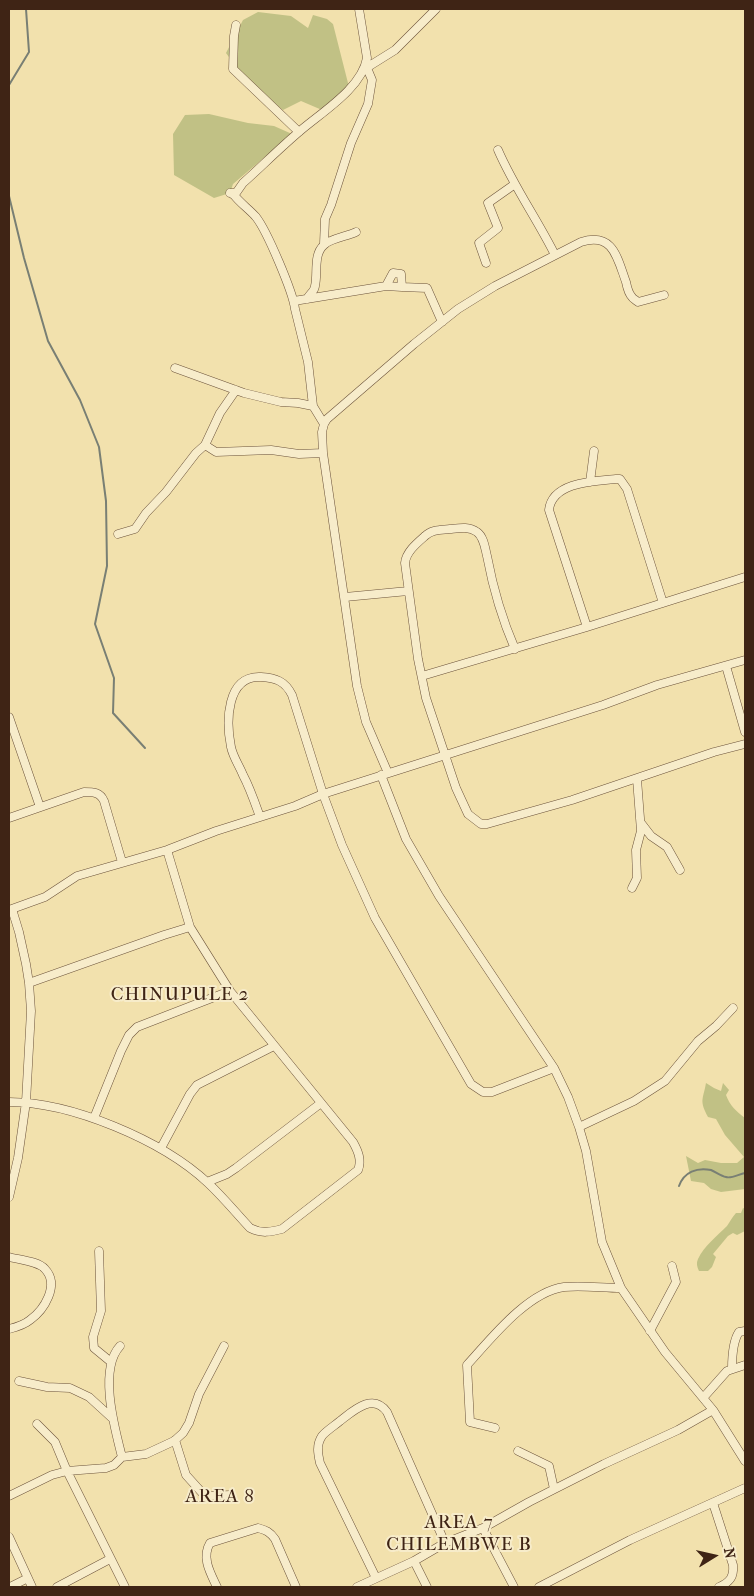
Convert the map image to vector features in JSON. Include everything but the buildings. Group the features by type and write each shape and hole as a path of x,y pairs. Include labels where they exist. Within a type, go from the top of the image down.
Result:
{"street":[{"path":"307,299 316,288 317,261 319,251 324,244 325,219 350,143 368,104 372,80 365,69 367,58 359,9"},
{"path":"324,424 312,406 308,362 294,301 276,257 257,219 230,193 236,193 243,183 340,97 365,69 395,50 436,9"},
{"path":"236,26 233,69 299,132"},
{"path":"498,150 527,206 542,228 556,255"},
{"path":"486,263 479,243 498,228 488,203 515,184"},
{"path":"324,244 356,232"},
{"path":"664,295 638,302 631,297 612,249 602,240 589,240 556,255 495,286 458,309 352,396 324,424 322,432 323,453 358,686 371,736 406,839 439,896 554,1068 568,1097 586,1151 600,1234 605,1252 621,1288 650,1331 713,1410 745,1461"},
{"path":"386,286 393,273 401,274 402,286"},
{"path":"294,301 386,286 427,288 442,322"},
{"path":"174,368 236,390 281,402 312,406"},
{"path":"118,534 135,529 146,513 205,445 220,413 236,390"},
{"path":"205,445 216,452 271,450 299,454 323,453"},
{"path":"590,482 594,451"},
{"path":"587,627 549,510 550,503 554,497 561,491 579,483 620,479 624,483 663,603"},
{"path":"515,649 505,627 482,538 476,531 464,528 435,530 425,535 407,554 406,559 408,591 418,659 426,698 456,788 468,814 481,824 487,824 572,800 714,752 745,744"},
{"path":"422,676 587,627 745,577"},
{"path":"345,597 408,591"},
{"path":"9,1197 18,1158 26,1102 31,1011 29,983 19,932 10,909 45,897 77,876 167,850 216,831 295,806 323,794 603,705 657,685 745,660"},
{"path":"726,666 745,732"},
{"path":"260,817 244,776 234,757 229,733 233,697 238,686 244,681 257,677 274,678 288,687 342,845 375,918 471,1084 484,1092 492,1092 554,1068"},
{"path":"9,717 40,807"},
{"path":"632,888 637,878 636,850 641,831 637,779"},
{"path":"9,818 84,792 97,793 102,796 122,862"},
{"path":"641,823 651,836 667,847 680,870"},
{"path":"9,1102 26,1102 60,1108 94,1118 162,1148 207,1182 250,1228 267,1233 282,1229 358,1170 360,1156 353,1142 230,991 190,927 167,850"},
{"path":"29,983 164,934 190,927"},
{"path":"94,1118 121,1052 129,1035 137,1026 230,991"},
{"path":"579,1127 634,1102 665,1081 698,1041 733,1008"},
{"path":"162,1148 190,1094 197,1085 274,1046"},
{"path":"207,1182 236,1168 320,1103"},
{"path":"99,1251 101,1311 93,1337 94,1348 111,1362"},
{"path":"9,1257 40,1265 47,1270 51,1284 47,1301 38,1314 18,1327 9,1329"},
{"path":"650,1331 676,1282 672,1266"},
{"path":"496,1428 470,1422 467,1365 510,1319 539,1296 563,1287 621,1288"},
{"path":"732,1369 731,1359 734,1352 735,1337 739,1332 745,1331"},
{"path":"120,1346 114,1352 111,1362 109,1388 112,1418 122,1456"},
{"path":"9,1496 52,1474 114,1466 122,1456 146,1454 175,1440 182,1434 189,1423 199,1394 224,1346"},
{"path":"703,1398 727,1371 745,1365"},
{"path":"19,1381 47,1387 70,1388 89,1397 112,1418"},
{"path":"376,1578 320,1463 317,1450 322,1436 359,1407 368,1403 375,1404 387,1412 445,1543"},
{"path":"358,1587 414,1561 445,1543 483,1528 604,1464 678,1430 713,1410"},
{"path":"36,1424 55,1442 67,1472 125,1587"},
{"path":"175,1440 186,1474 206,1496 231,1495"},
{"path":"518,1452 549,1466 554,1490"},
{"path":"539,1587 630,1540 745,1488"},
{"path":"713,1503 734,1573 727,1583 719,1587"},
{"path":"217,1587 206,1558 206,1549 210,1543 258,1528 270,1532 275,1539 296,1587"},
{"path":"483,1528 514,1587"},
{"path":"9,1537 32,1587"},
{"path":"57,1587 110,1559"},
{"path":"414,1561 427,1587"},
{"path":"10,1587 28,1578"}],"green space":[{"path":"258,12 291,16 308,28 313,15 327,19 333,24 349,87 322,110 301,101 283,110 248,83 226,53 243,20"},
{"path":"209,114 248,123 274,126 292,134 233,184 230,193 214,198 174,175 173,134 185,115"},
{"path":"706,1083 721,1091 723,1083 729,1090 726,1095 729,1102 745,1118 745,1189 721,1192 711,1189 704,1183 691,1181 686,1156 698,1163 705,1160 737,1163 744,1157 725,1135 716,1119 708,1117 703,1103"},
{"path":"743,1208 745,1209 745,1231 737,1235 733,1233 728,1236 713,1254 716,1257 712,1267 708,1271 699,1271 697,1262 701,1254 711,1241 727,1226 733,1216 736,1213 741,1213"}],"waterway":[{"path":"9,85 29,52 26,9"},
{"path":"9,196 24,258 48,341 80,400 99,447 106,501 107,566 95,624 114,678 113,713 145,748"},
{"path":"679,1186 684,1177 701,1169 711,1170 728,1177 745,1173"}],"district":[{"name":"CHINUPULE 2","path":"180,995"},
{"name":"AREA 8","path":"220,1497"},
{"name":"AREA 7 CHILEMBWE B","path":"459,1534"}]}
